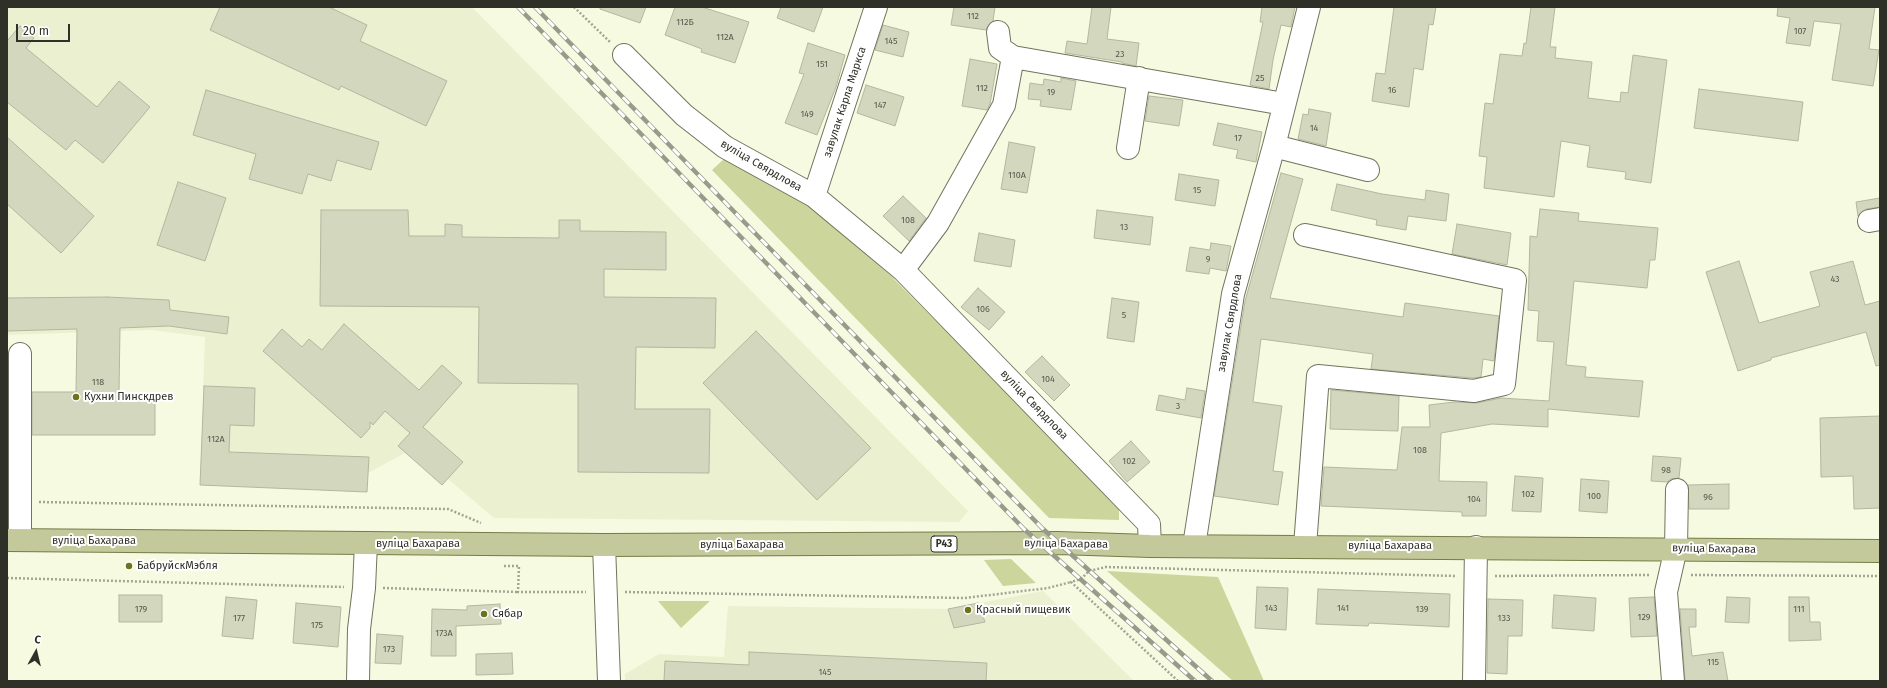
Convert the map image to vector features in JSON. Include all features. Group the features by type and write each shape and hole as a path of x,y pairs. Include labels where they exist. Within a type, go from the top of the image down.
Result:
{"main road":[{"name":"вуліца Бахарава","path":"13,540 604,545 1058,543 1150,546 1676,548 1880,551"}],"street":[{"name":"завулак Карла Маркса","path":"814,196 876,7"},
{"name":"завулак Свярдлова","path":"1194,546 1233,294 1274,146 1309,7"},
{"path":"998,32 1000,48 1013,57 1284,104"},
{"name":"вуліца Свярдлова","path":"624,55 684,115 725,147 814,196 903,270 1149,524 1150,546"},
{"path":"903,270 938,223 1004,105 1013,57"},
{"path":"1128,148 1139,78"},
{"path":"1274,146 1368,170"},
{"path":"1304,235 1515,280 1504,384 1474,391 1318,376 1305,546"},
{"path":"13,540 20,502 20,354"},
{"path":"1673,681 1666,592 1676,548 1677,490"},
{"path":"358,681 359,629 364,588 366,543"},
{"path":"604,545 609,681"},
{"path":"1474,681 1476,547"}],"path":[{"path":"574,7 624,55"},
{"path":"20,502 448,509 486,523"},
{"path":"504,566 519,566 518,592"},
{"path":"7,578 518,592 965,598 1048,588 1081,579 1089,571 1106,566 1476,576 1880,576"},
{"path":"1072,582 1178,681"}],"shaded area":[{"path":"7,7 472,7 968,511 959,522 494,518 448,479 442,485 405,453 368,473 367,492 200,485 205,337 152,330 7,335"},
{"path":"1043,591 1134,681 625,681 625,674 659,654 724,657 728,606 948,609"}],"green space":[{"path":"724,159 809,206 891,276 1119,506 1119,520 1049,518 712,170"},
{"path":"1011,559 1036,583 1003,586 984,560"},
{"path":"1107,571 1218,577 1264,681 1233,681"},
{"path":"658,601 710,601 681,628"}],"building":[{"path":"220,7 329,7 367,25 360,41 447,81 426,126 341,86 339,90 210,30"},
{"path":"600,7 646,7 640,23 600,9"},
{"path":"675,7 702,7 749,22 735,63 701,52 702,49 665,35"},
{"path":"781,7 823,7 814,32 777,18"},
{"path":"954,7 995,7 993,21 986,30 951,25"},
{"path":"1092,7 1111,7 1107,39 1139,43 1136,66 1122,62 1065,53 1067,41 1087,44"},
{"path":"1262,7 1295,7 1291,27 1281,25 1273,60 1269,89 1250,85 1263,22 1260,22"},
{"path":"1394,7 1436,7 1433,25 1429,24 1423,70 1414,68 1409,107 1372,101 1376,73 1385,74"},
{"path":"1531,7 1555,7 1550,47 1556,47 1555,58 1592,62 1588,98 1620,102 1621,92 1628,93 1633,55 1667,60 1651,183 1625,179 1626,172 1587,167 1590,146 1561,141 1554,197 1484,188 1487,157 1479,156 1485,103 1493,104 1500,54 1522,56 1524,43 1526,44"},
{"path":"1778,7 1875,7 1869,49 1879,50 1873,86 1832,80 1841,24 1814,21 1810,46 1786,43 1790,18 1777,16"},
{"path":"883,25 909,32 903,57 875,50"},
{"path":"20,26 34,38 26,48 97,107 119,81 150,107 103,163 75,140 66,150 7,102 7,41"},
{"path":"808,43 845,55 836,87 817,135 785,123 804,74 799,73"},
{"path":"970,59 997,64 990,104 987,110 962,106"},
{"path":"1061,78 1076,81 1071,110 1040,106 1041,100 1028,99 1030,83 1043,85 1044,79 1061,82"},
{"path":"866,85 904,97 895,126 857,113"},
{"path":"1699,89 1803,102 1798,141 1694,128"},
{"path":"206,90 379,142 371,170 337,160 331,181 308,174 302,194 249,179 256,154 193,135"},
{"path":"1149,96 1183,100 1179,126 1145,121"},
{"path":"1309,109 1331,113 1326,146 1298,139 1303,114 1308,115"},
{"path":"1218,123 1262,132 1256,162 1236,158 1238,150 1213,145"},
{"path":"7,137 94,216 61,253 7,204"},
{"path":"1009,142 1035,147 1027,193 1001,189"},
{"path":"1281,173 1303,179 1270,298 1403,317 1405,303 1499,316 1494,361 1483,359 1481,377 1473,378 1371,369 1373,354 1261,339 1253,402 1282,406 1273,471 1283,472 1278,505 1214,496 1245,301"},
{"path":"1179,174 1219,180 1215,206 1175,200"},
{"path":"178,182 226,198 205,261 157,245"},
{"path":"1337,184 1382,194 1425,200 1426,190 1449,194 1446,221 1408,216 1406,230 1376,225 1377,220 1331,210"},
{"path":"903,196 926,218 909,241 883,216"},
{"path":"1880,198 1880,207 1866,209 1858,216 1856,202"},
{"path":"1540,209 1579,213 1578,221 1658,228 1655,260 1650,260 1647,288 1574,281 1566,365 1586,367 1585,377 1643,381 1639,417 1548,409 1548,427 1492,424 1441,433 1439,481 1487,482 1486,516 1462,516 1462,512 1321,506 1324,467 1397,470 1402,427 1430,427 1429,405 1454,402 1477,403 1501,398 1549,401 1554,342 1537,341 1539,311 1528,310 1530,236 1537,237"},
{"path":"321,210 408,210 409,236 445,236 445,224 462,225 462,237 559,238 559,220 580,220 580,231 666,232 666,270 604,269 604,297 716,298 715,348 636,347 635,409 710,409 709,473 578,472 578,384 478,383 479,307 320,306"},
{"path":"1097,210 1153,217 1150,245 1094,238"},
{"path":"1457,224 1511,233 1507,265 1452,254"},
{"path":"979,233 1015,240 1011,267 974,261"},
{"path":"1211,243 1231,246 1226,271 1210,268 1209,274 1186,271 1190,247 1210,250"},
{"path":"1739,261 1759,323 1820,306 1810,272 1853,261 1865,305 1880,301 1880,365 1876,366 1866,332 1771,358 1771,360 1738,371 1706,272"},
{"path":"978,288 1005,312 989,330 961,307"},
{"path":"107,297 169,300 170,310 229,317 227,334 169,326 120,328 119,393 155,394 155,435 32,435 32,392 76,392 77,329 7,331 7,298"},
{"path":"1112,298 1139,302 1134,342 1107,338"},
{"path":"344,324 419,390 442,365 462,383 423,427 463,462 442,485 398,446 410,433 385,411 373,425 370,422 370,428 361,438 263,351 282,329 302,347 309,339 322,350"},
{"path":"756,331 871,448 817,500 703,383"},
{"path":"1042,356 1070,385 1054,401 1025,372"},
{"path":"204,386 255,388 254,426 230,425 229,452 369,457 367,492 200,485"},
{"path":"1187,388 1205,391 1201,418 1156,410 1159,395 1185,400"},
{"path":"1331,390 1399,396 1398,431 1330,429"},
{"path":"1880,416 1880,508 1854,509 1853,476 1821,477 1820,418"},
{"path":"1131,441 1150,462 1127,482 1109,461"},
{"path":"1653,456 1681,458 1679,478 1671,479 1667,482 1651,481"},
{"path":"1515,476 1543,478 1541,512 1512,511"},
{"path":"1581,479 1609,481 1607,513 1579,511"},
{"path":"1729,484 1729,509 1689,509 1688,485"},
{"path":"1257,587 1288,588 1286,630 1255,628"},
{"path":"1318,589 1450,594 1449,627 1369,623 1368,626 1316,624"},
{"path":"119,595 162,595 162,622 119,622"},
{"path":"1554,595 1596,598 1594,631 1552,628"},
{"path":"226,597 257,600 253,639 222,636"},
{"path":"1654,597 1657,636 1631,637 1629,598"},
{"path":"1727,597 1750,598 1749,623 1725,622"},
{"path":"1789,597 1809,597 1810,622 1820,622 1821,640 1789,641"},
{"path":"1488,599 1523,600 1522,636 1508,636 1507,674 1487,673"},
{"path":"296,603 341,607 338,647 293,643"},
{"path":"978,603 985,622 954,628 948,609"},
{"path":"500,604 501,624 456,626 456,656 431,656 432,609 467,610 467,606"},
{"path":"1680,609 1696,609 1696,627 1689,627 1692,656 1723,652 1728,681 1685,681"},
{"path":"377,634 403,636 401,664 375,663"},
{"path":"749,652 987,663 986,681 664,681 665,661 749,665"},
{"path":"512,653 513,674 476,675 476,654"}],"railway":[{"path":"518,7 1024,529 1195,681"},
{"path":"535,7 1042,528 1212,681"}],"place":[{"name":"Кухни Пинскдрев","path":"76,397"},
{"name":"БабруйскМэбля","path":"129,566"},
{"name":"Красный пищевик","path":"968,610"},
{"name":"Сябар","path":"484,614"}]}
